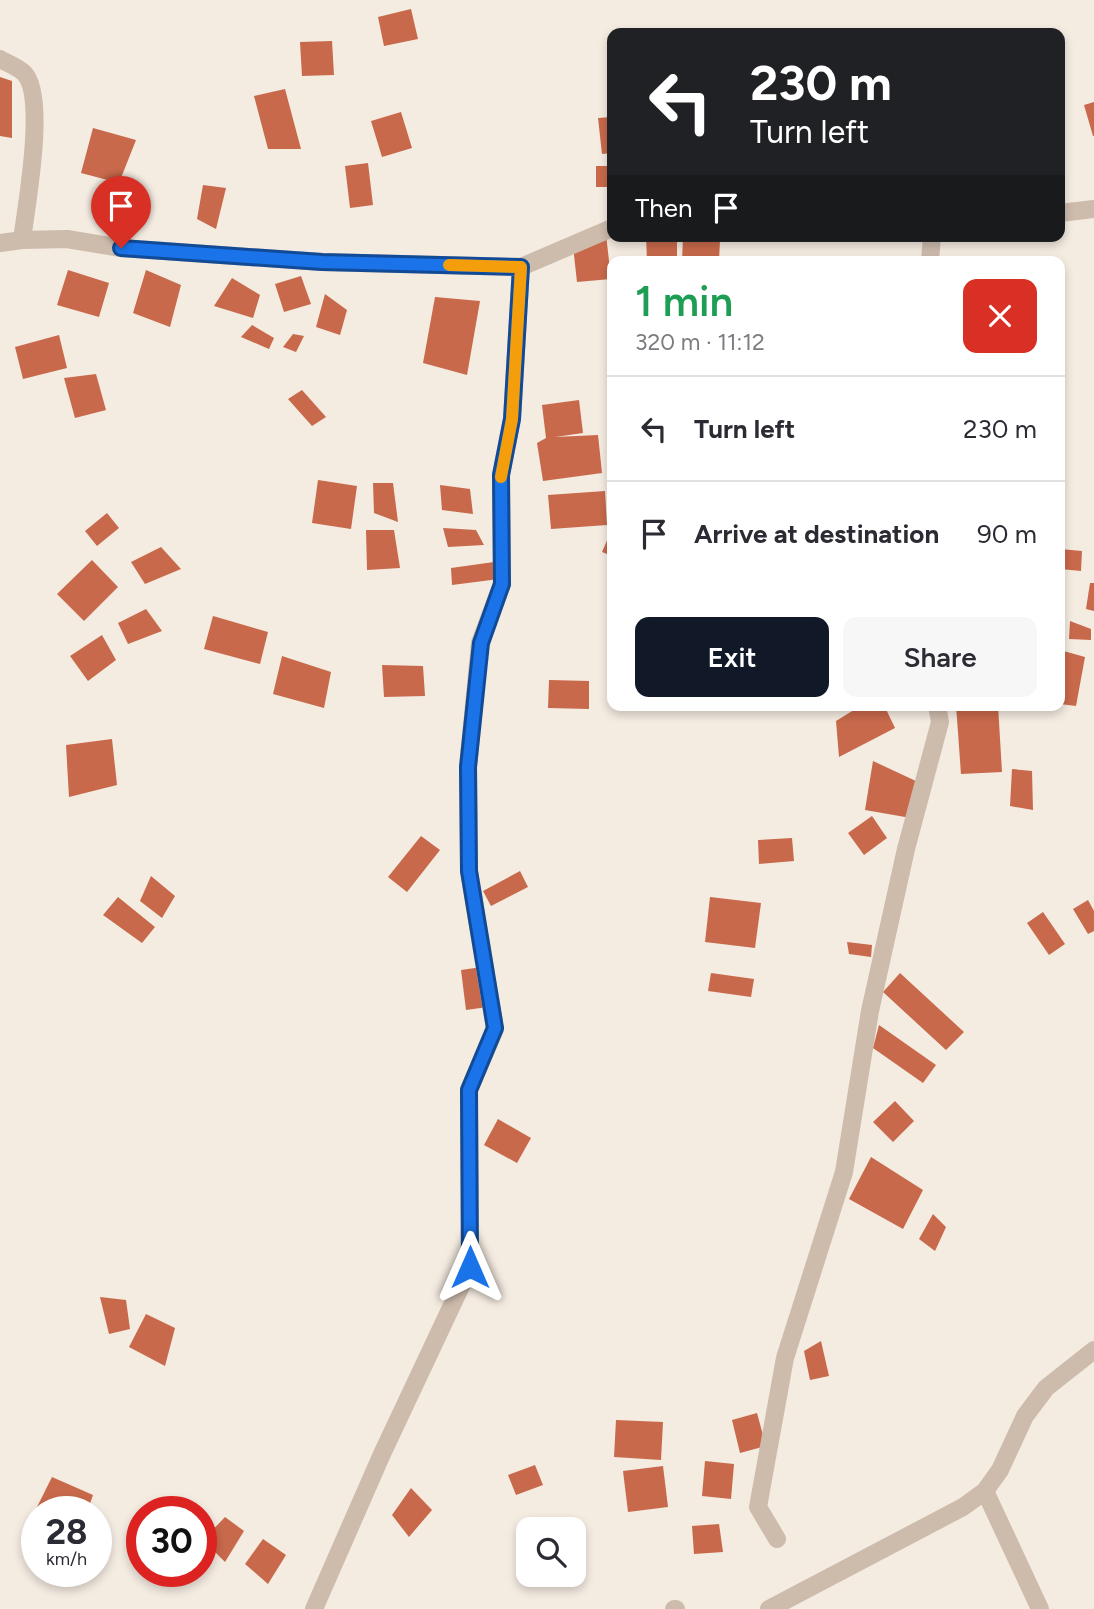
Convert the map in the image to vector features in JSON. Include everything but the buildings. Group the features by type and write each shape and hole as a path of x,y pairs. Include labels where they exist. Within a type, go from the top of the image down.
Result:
{"street":[{"path":"0,59 25,73 35,94 36,120 22,240"},
{"path":"1065,212 1094,209"},
{"path":"0,243 67,239 121,248 322,262 521,267 607,230"},
{"path":"314,1609 382,1454 470,1267 469,1090 495,1028 469,871 468,767 481,643 502,584 501,475 512,419 521,267"},
{"path":"777,1539 758,1507 785,1358 844,1172 870,1011 906,849 940,722 938,711"},
{"path":"769,1609 962,1507 985,1490 1000,1470 1025,1416 1046,1388 1094,1350"},
{"path":"985,1490 1040,1609"}],"slow traffic":[{"path":"449,265 521,267 512,419 501,477"}],"route":[{"path":"121,248 322,262 521,267 512,419 501,475 502,584 481,643 468,767 469,871 495,1028 469,1090 470,1267"}]}
